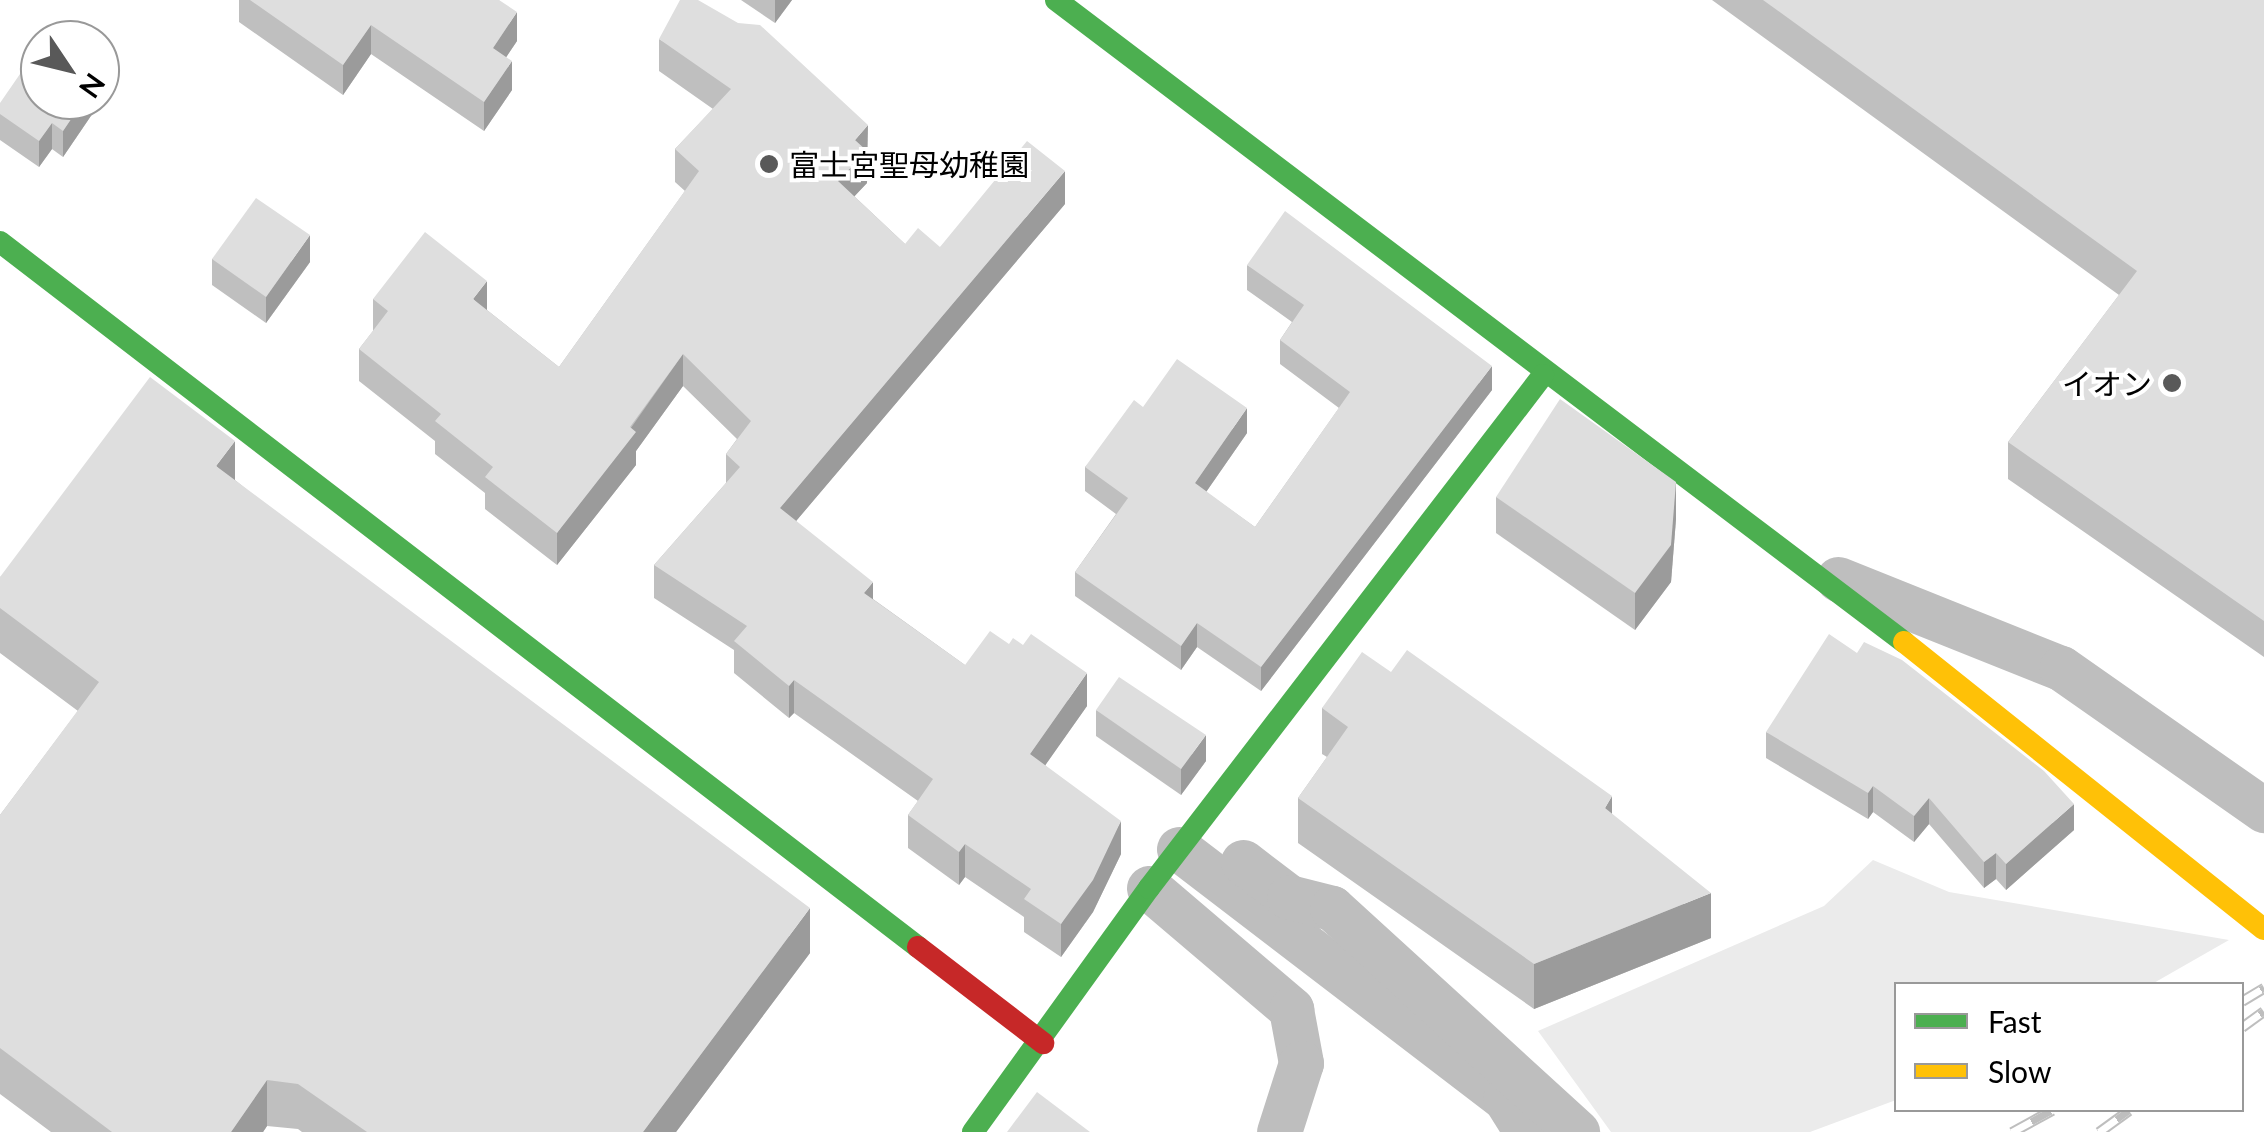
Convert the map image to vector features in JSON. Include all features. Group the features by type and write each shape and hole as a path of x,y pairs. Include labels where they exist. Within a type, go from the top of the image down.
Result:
{"street":[{"path":"1056,0 1543,375 1794,561 2264,928"},
{"path":"0,242 1043,1043"},
{"path":"973,1132 1043,1043 1148,888 1543,375"},
{"path":"1794,561 2061,668 2264,810"},
{"path":"1178,849 1505,1098 1526,1132"},
{"path":"1238,858 1289,897 1332,908 1576,1132"},
{"path":"1148,888 1292,1008 1301,1062 1279,1132"}],"shaded area":[{"path":"1873,860 1949,892 2229,940 2156,982 1894,982 1894,1101 1810,1132 1611,1132 1538,1031 1824,906"}],"building":[{"path":"250,0 499,0 517,12 493,48 512,61 484,102 371,25 343,65"},
{"path":"680,0 698,0 738,23 760,25 868,125 855,140 867,151 838,181 905,244 918,228 940,247 1027,141 1065,171 780,508 873,582 864,593 965,665 990,631 1009,644 1013,638 1023,645 1031,634 1087,673 1030,754 1121,821 1093,880 1061,924 1024,899 1031,889 965,844 959,852 908,815 933,779 794,680 789,686 734,641 747,626 654,565 740,467 726,454 751,421 683,354 630,427 636,432 557,533 485,477 493,467 435,421 441,414 359,349 388,311 373,299 425,232 487,281 473,299 559,367 699,171 675,149 731,89 659,39"},
{"name":"イオン","path":"1763,0 2264,0 2264,621 2008,442 2137,271"},
{"path":"20,74 20,120 70,120 63,131 52,123 39,141 0,114 0,103"},
{"path":"256,198 310,235 266,297 212,259"},
{"path":"1285,211 1492,366 1261,667 1197,623 1181,646 1075,572 1128,498 1085,467 1134,400 1143,407 1177,359 1247,408 1195,483 1255,527 1350,392 1280,340 1304,305 1247,265"},
{"path":"150,377 235,441 216,466 810,908 643,1132 367,1132 298,1084 267,1080 231,1132 112,1132 0,1048 0,815 99,682 0,608 0,577"},
{"path":"1560,399 1676,482 1671,545 1635,593 1496,497"},
{"path":"1829,634 1857,653 1864,642 1902,660 2044,771 2074,804 2006,864 1996,853 1984,862 1929,798 1914,816 1873,786 1868,793 1766,732"},
{"path":"1407,650 1612,796 1605,808 1711,893 1534,964 1298,798 1348,727 1322,708 1362,652 1391,672"},
{"path":"1119,677 1206,735 1181,769 1096,710"},
{"path":"1037,1092 1090,1132 1007,1132"}],"railway":[{"path":"2244,1000 2264,988"},
{"path":"2244,1026 2264,1011"},
{"path":"2012,1132 2048,1112"},
{"path":"2099,1132 2126,1112"}],"traffic: fast":[{"path":"1056,0 1904,642"},
{"path":"0,242 918,947"},
{"path":"973,1132 1149,888 1543,375"}],"traffic: slow":[{"path":"1904,642 2264,929"}],"traffic: jam":[{"path":"918,947 1043,1043"}],"place":[{"name":"富士宮聖母幼稚園","path":"769,164"},
{"name":"イオン","path":"2172,383"}]}
